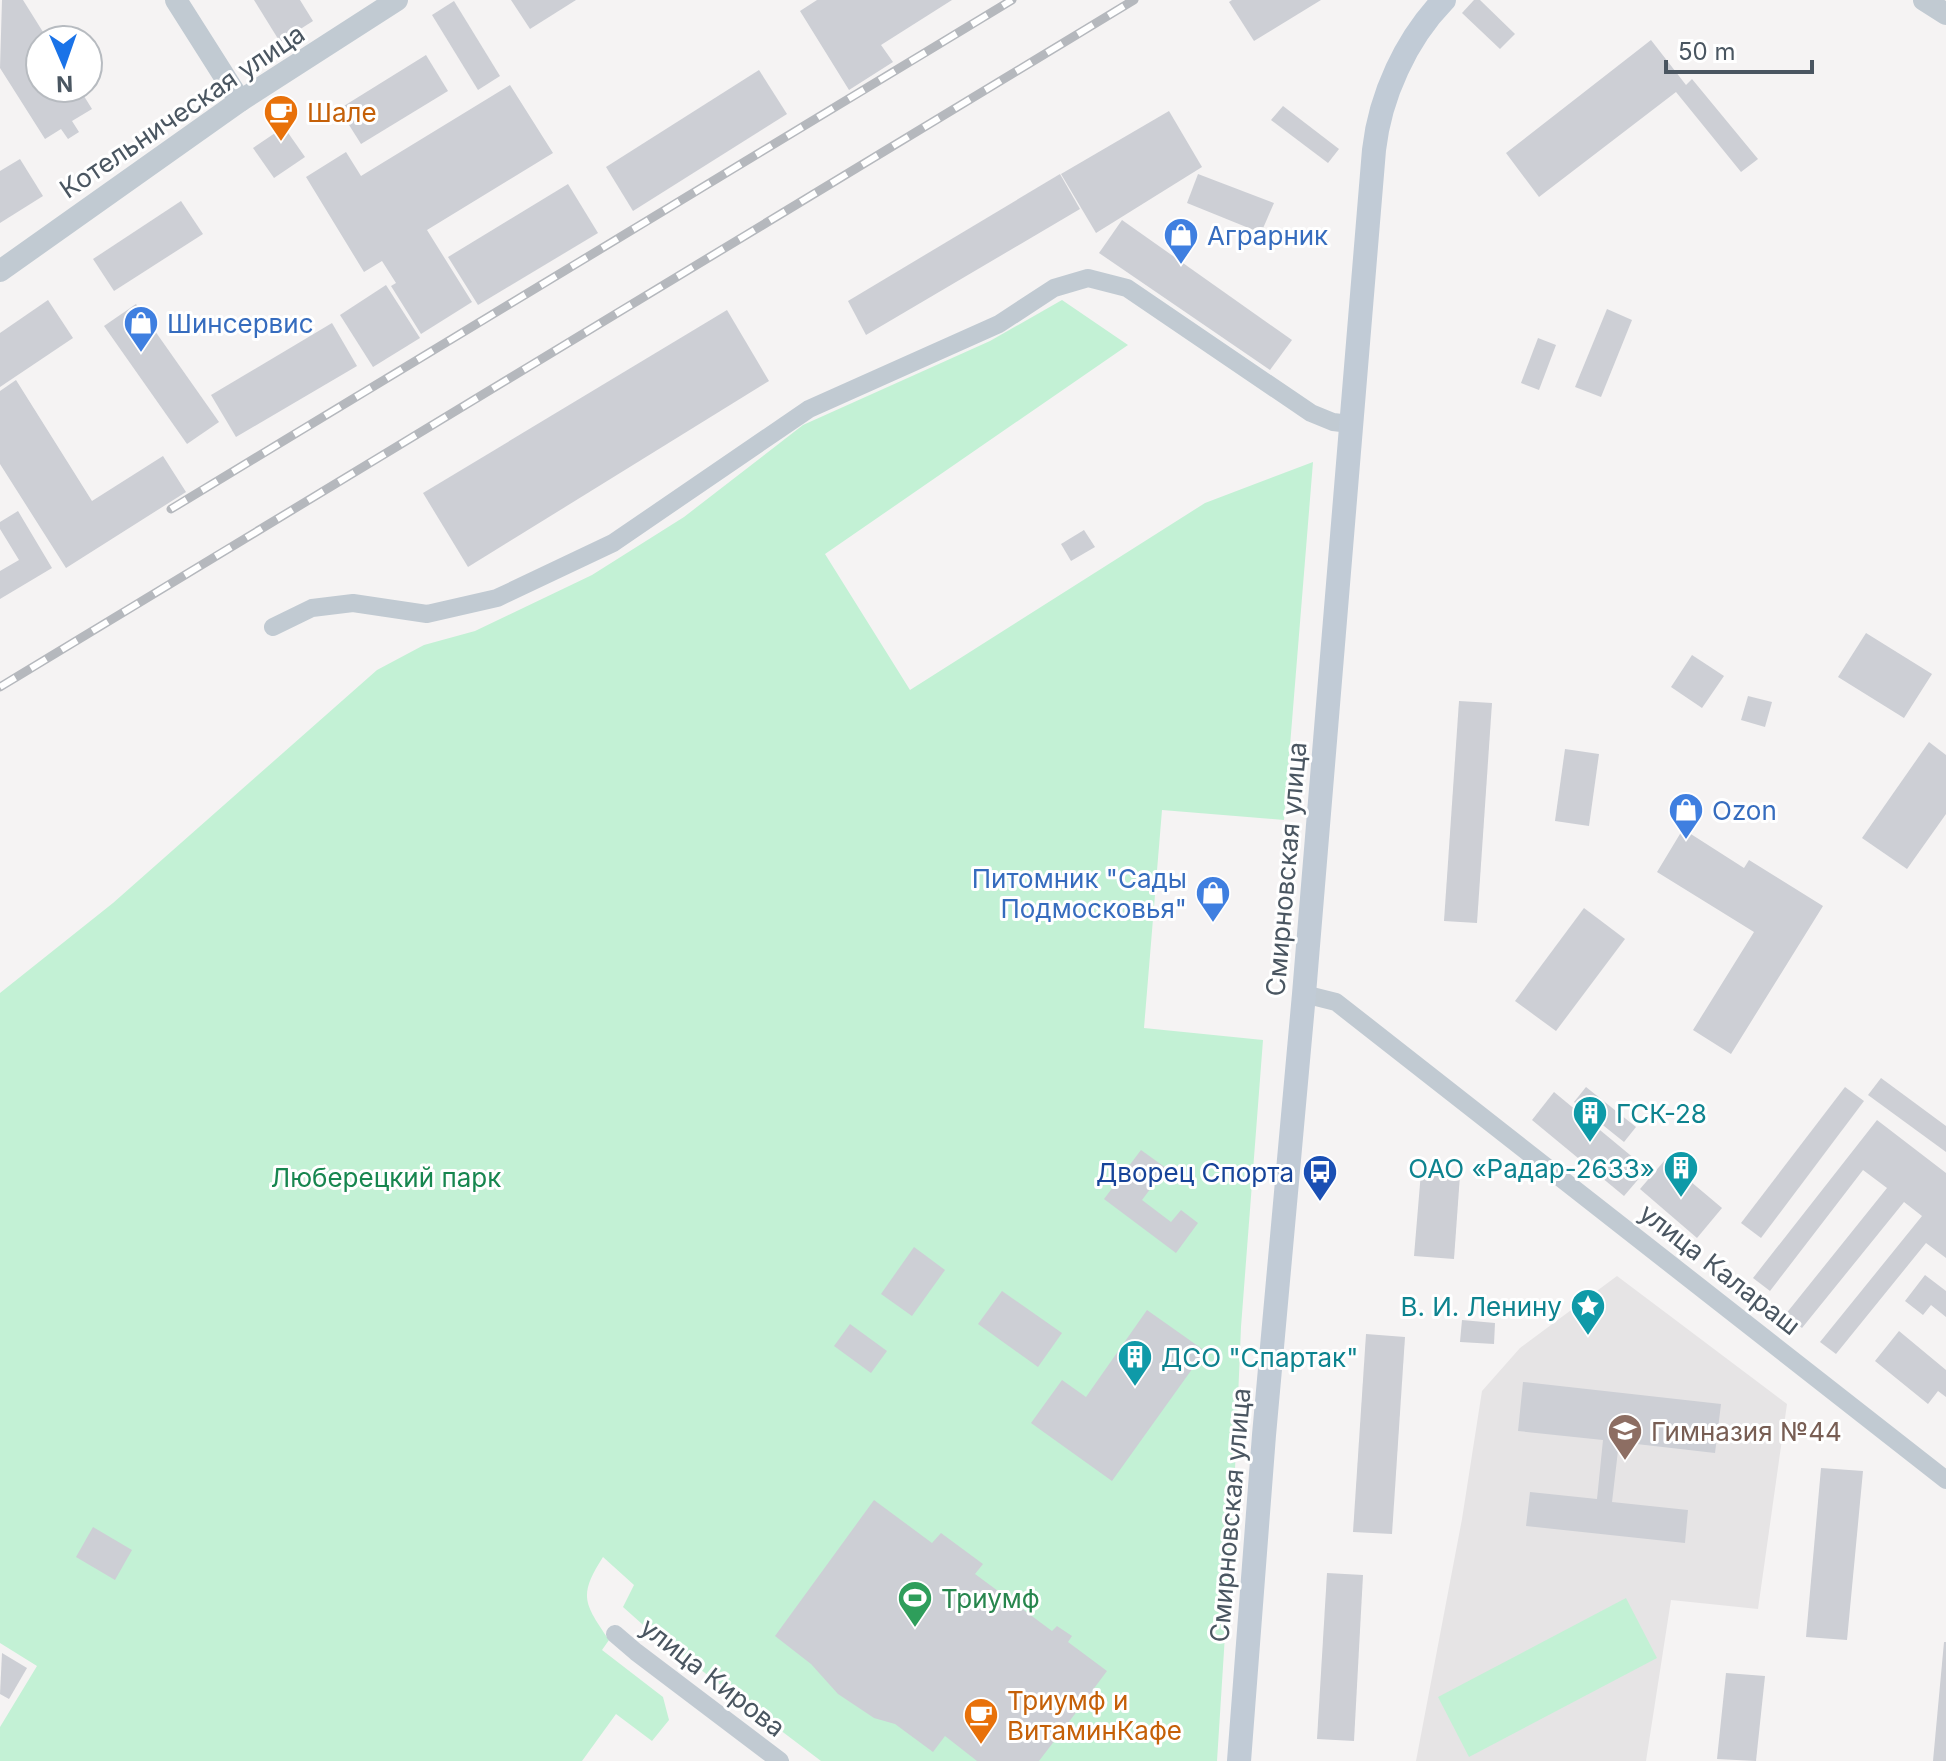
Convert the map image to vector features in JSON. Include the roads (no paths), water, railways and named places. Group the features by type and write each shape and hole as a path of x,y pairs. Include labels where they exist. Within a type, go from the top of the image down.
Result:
{"main road":[{"name":"Смирновская улица","path":"1239,1761 1366,222 1377,121 1400,64 1433,11 1444,0"}],"street":[{"path":"176,0 240,101"},
{"name":"Котельническая улица","path":"0,271 240,101 397,0"},
{"path":"1924,0 1946,14"},
{"path":"273,627 312,608 353,603 427,614 497,598 613,543 809,409 999,324 1054,288 1088,278 1127,288 1311,413 1333,422 1350,424"},
{"name":"улица Калараш","path":"1304,994 1336,1002 1946,1480"},
{"name":"улица Кирова","path":"615,1634 780,1761"}],"railway":[{"path":"171,509 1012,0"},
{"path":"0,687 1134,0"}],"place":[{"name":"Шале","path":"281,143"},
{"name":"Аграрник","path":"1181,266"},
{"name":"Шинсервис","path":"141,354"},
{"name":"Ozon","path":"1686,841"},
{"name":"Питомник \"Сады Подмосковья\"","path":"1213,924"},
{"name":"ГСК-28","path":"1590,1144"},
{"name":"ОАО «Радар-2633»","path":"1681,1199"},
{"name":"Дворец Спорта","path":"1320,1203"},
{"name":"В. И. Ленину","path":"1588,1337"},
{"name":"ДСО \"Спартак\"","path":"1135,1388"},
{"name":"Гимназия №44","path":"1625,1462"},
{"name":"Триумф","path":"915,1629"},
{"name":"Триумф и ВитаминКафе","path":"981,1746"}],"park label":[{"name":"Люберецкий парк","path":"386,1177"}]}
